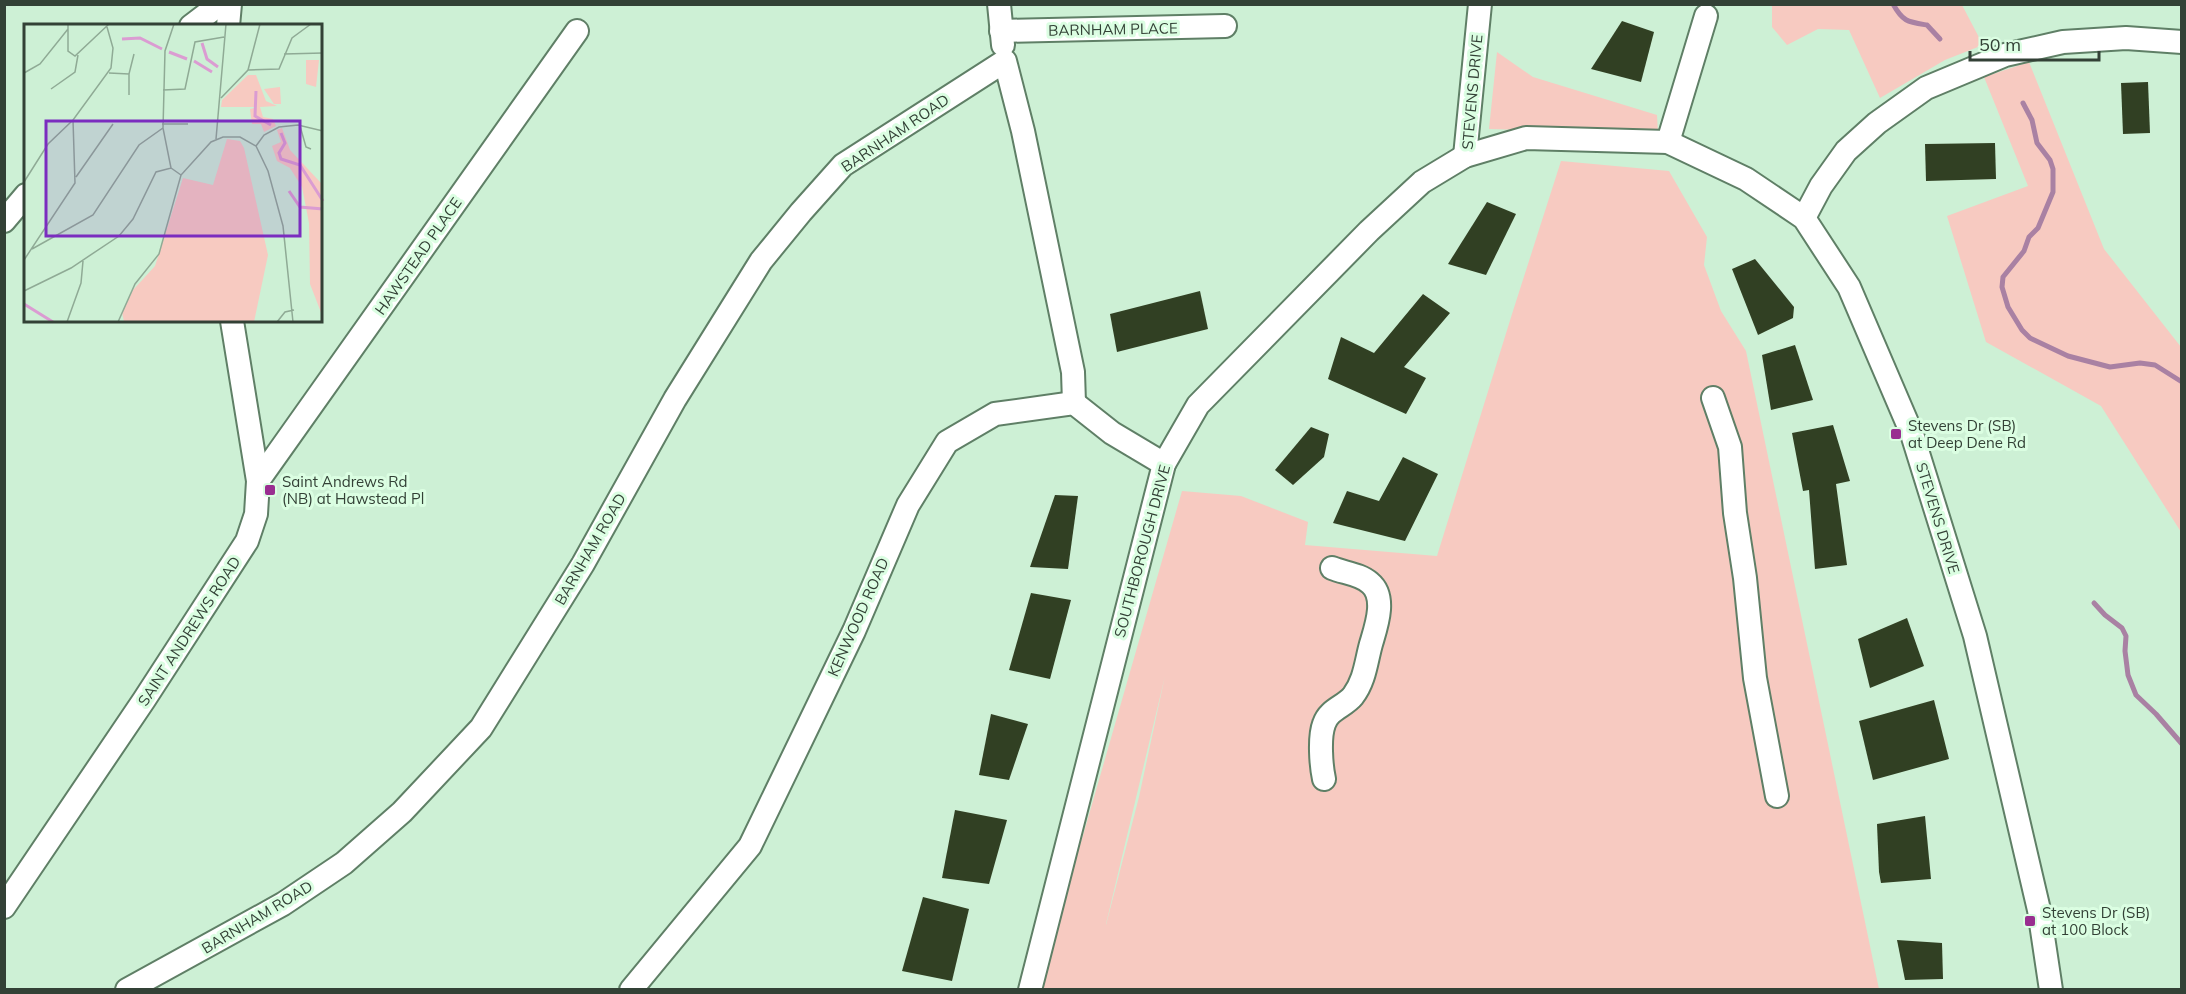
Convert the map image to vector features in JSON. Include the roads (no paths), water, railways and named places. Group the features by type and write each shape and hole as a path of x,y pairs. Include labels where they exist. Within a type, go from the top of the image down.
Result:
{"street":[{"path":"194,24 220,4"},
{"path":"228,24 230,4"},
{"path":"999,4 1005,61 1023,131 1071,361 1074,403 1112,433 1164,464"},
{"name":"STEVENS DRIVE","path":"1480,4 1465,156 1526,138 1668,142 1746,179 1804,218 1849,287 1912,434 1975,636 2039,910 2051,990"},
{"path":"1668,142 1706,16"},
{"name":"BARNHAM PLACE","path":"1001,31 1225,26"},
{"name":"HAWSTEAD PLACE","path":"258,481 577,31"},
{"path":"1804,218 1821,186 1846,151 1877,123 1926,88 2006,55 2063,42 2126,38 2181,42"},
{"name":"BARNHAM ROAD","path":"127,990 283,904 344,863 402,812 481,728 583,564 675,399 768,253 843,165 1005,61"},
{"name":"SOUTHBOROUGH DRIVE","path":"1030,990 1164,464 1198,405 1369,231 1422,182 1465,156"},
{"path":"4,221 24,197"},
{"name":"SAINT ANDREWS ROAD","path":"4,907 248,541 256,514 258,481 232,322"},
{"path":"1713,398 1730,447 1735,513 1755,678 1777,796"},
{"name":"KENWOOD ROAD","path":"631,990 750,846 854,631 908,505 947,442 995,414 1074,403"},
{"path":"1324,779 1322,759 1324,724 1332,711 1352,698 1362,682 1379,608 1377,594 1371,583 1332,568"}],"waterway":[{"path":"1893,4 1903,18 1927,25 1940,39"},
{"path":"2023,103 2032,120 2037,143 2050,160 2053,169 2053,192 2038,228 2029,237 2024,251 2003,277 2002,287 2008,307 2022,330 2030,338 2068,356 2110,367 2140,363 2155,365 2182,382"},
{"path":"2094,603 2122,628 2126,636 2128,675 2136,695 2182,744"}],"place":[{"name":"Stevens Dr (SB) at Deep Dene Rd","path":"1896,434"},
{"name":"Saint Andrews Rd (NB) at Hawstead Pl","path":"270,490"},
{"name":"Stevens Dr (SB) at 100 Block","path":"2030,921"}]}
